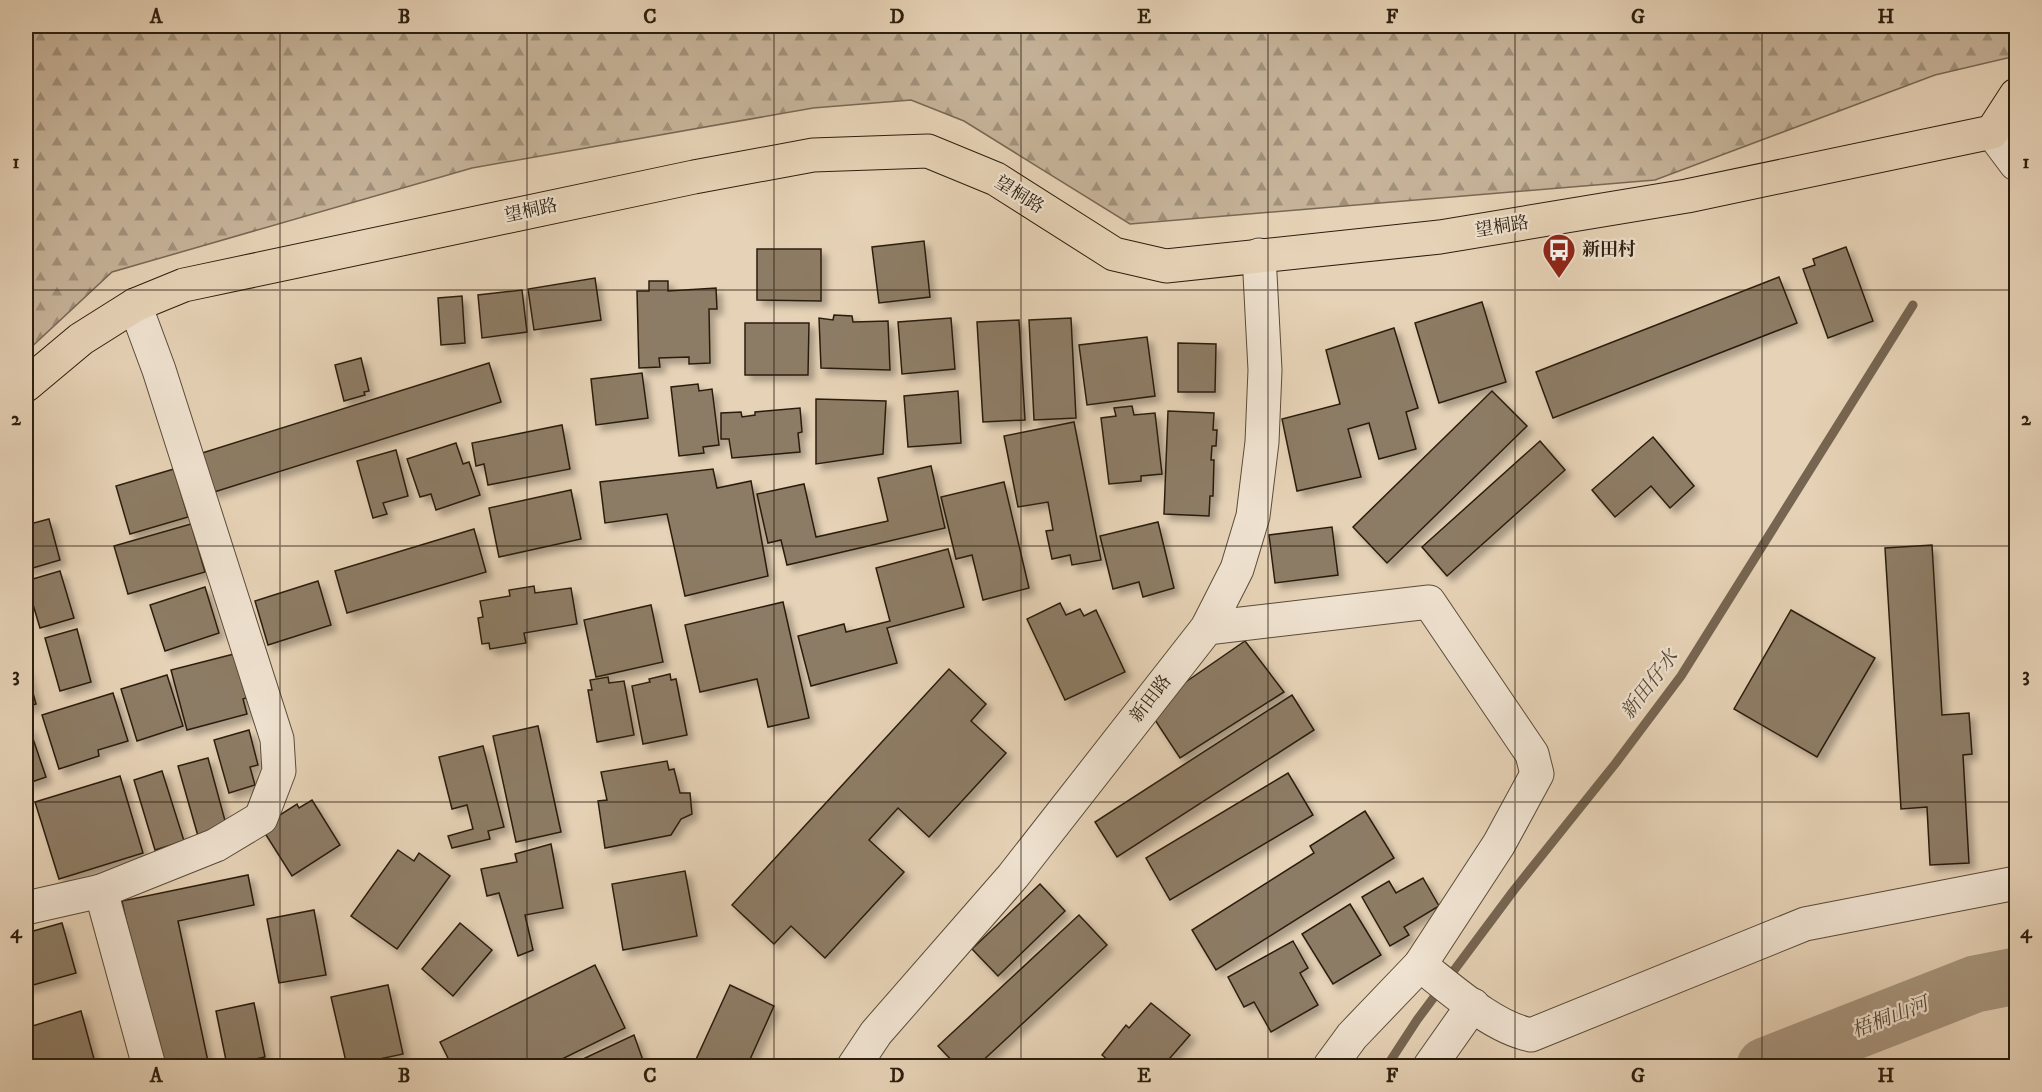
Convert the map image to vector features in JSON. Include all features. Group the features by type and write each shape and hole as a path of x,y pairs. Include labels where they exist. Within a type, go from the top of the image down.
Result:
{"main road":[{"path":"1992,132 2016,95"},
{"name":"望桐路","path":"26,385 81,339 135,305 183,285 694,177 813,155 928,151 996,179 1114,254 1166,266 1440,237 1687,196 1992,132"}],"street":[{"path":"1992,132 2016,164"},
{"name":"新田路","path":"854,1066 876,1033 1013,876 1207,628 1237,569 1252,516 1262,442 1265,370 1258,255"},
{"path":"26,908 101,891 216,845 261,818 279,771 277,739 159,370 135,305"},
{"path":"1207,628 1429,602 1532,754 1537,774 1499,844 1420,965 1352,1036 1330,1066"},
{"path":"1420,965 1473,1005 1515,1032 1530,1035 1804,924 2016,883"},
{"path":"101,891 149,1066"},
{"path":"1430,1066 1473,1005"}],"green space":[{"path":"26,26 2016,26 2016,56 1935,75 1655,180 1130,224 964,121 911,100 813,108 472,168 112,272 26,352"}],"building":[{"path":"924,241 930,297 879,303 872,247"},
{"path":"1846,247 1873,321 1828,338 1803,269 1815,265 1813,259"},
{"path":"757,249 821,249 821,301 757,300"},
{"path":"1779,277 1797,323 1553,418 1536,372"},
{"path":"595,278 601,320 534,330 528,289"},
{"path":"649,281 668,281 668,291 716,288 717,309 709,309 710,363 689,364 689,357 659,358 660,367 639,368 637,291 649,291"},
{"path":"522,290 527,332 482,338 478,295"},
{"path":"462,296 465,343 441,345 438,298"},
{"path":"1482,302 1506,382 1439,403 1415,323"},
{"path":"834,315 852,316 853,322 888,321 890,370 821,368 819,318 833,320"},
{"path":"951,318 955,369 902,374 898,322"},
{"path":"1071,318 1076,418 1034,420 1029,320"},
{"path":"1019,320 1025,420 983,422 977,322"},
{"path":"745,323 809,323 808,375 745,375"},
{"path":"1394,328 1418,408 1406,412 1416,449 1379,459 1369,423 1348,429 1361,477 1297,491 1282,419 1340,404 1326,350"},
{"path":"1147,337 1155,396 1087,405 1079,345"},
{"path":"1178,343 1216,344 1215,392 1178,392"},
{"path":"361,358 369,391 364,392 365,395 344,401 335,365"},
{"path":"489,363 501,402 211,493 199,454"},
{"path":"642,373 648,418 596,425 591,379"},
{"path":"698,384 699,391 712,389 719,445 703,447 704,453 679,456 671,387"},
{"path":"958,391 961,443 908,447 904,396"},
{"path":"1492,391 1527,426 1387,563 1353,527"},
{"path":"816,399 886,401 883,454 816,464"},
{"path":"1132,406 1134,415 1155,413 1162,474 1141,476 1141,481 1109,484 1101,418 1116,416 1114,408"},
{"path":"800,408 802,432 798,433 800,452 732,458 729,439 721,439 721,413 741,412 742,417 755,415 755,412"},
{"path":"1168,411 1214,413 1213,430 1217,430 1216,446 1212,446 1213,496 1210,496 1209,516 1164,514"},
{"path":"1074,422 1101,560 1072,565 1070,555 1052,559 1046,531 1053,530 1048,502 1018,507 1004,436"},
{"path":"562,425 570,469 488,485 484,464 476,466 472,443"},
{"path":"1653,437 1694,486 1670,508 1651,486 1615,517 1592,490"},
{"path":"1540,441 1565,470 1447,576 1422,547"},
{"path":"456,443 463,464 469,462 480,495 436,510 431,494 420,497 407,459"},
{"path":"396,450 408,496 383,503 387,514 373,518 357,461"},
{"path":"931,466 945,528 787,565 781,540 768,543 757,494 804,484 816,537 888,521 878,478"},
{"path":"174,469 188,517 130,534 116,486"},
{"path":"713,469 717,488 751,481 768,576 685,596 667,514 605,523 600,482"},
{"path":"1004,482 1029,588 983,600 972,555 956,559 941,497"},
{"path":"571,490 581,539 499,557 489,508"},
{"path":"49,519 60,560 26,570 26,525"},
{"path":"1158,522 1174,588 1143,597 1139,582 1113,589 1100,536"},
{"path":"191,524 205,572 128,594 114,546"},
{"path":"1332,527 1338,575 1275,583 1269,535"},
{"path":"474,529 486,572 347,613 335,571"},
{"path":"1932,545 1942,715 1969,713 1972,754 1963,755 1969,863 1930,865 1927,807 1901,809 1885,548"},
{"path":"948,549 964,607 887,628 897,663 811,686 798,636 844,624 846,632 890,621 876,568"},
{"path":"60,571 74,618 40,628 26,581"},
{"path":"318,581 331,625 268,645 255,601"},
{"path":"534,586 535,593 571,588 577,624 524,633 526,643 490,649 489,643 482,644 478,618 483,617 480,601 510,596 509,590"},
{"path":"205,587 219,633 165,651 150,605"},
{"path":"783,602 809,718 768,727 757,679 700,692 685,625"},
{"path":"1060,603 1066,615 1080,609 1084,616 1096,610 1125,672 1065,700 1027,619"},
{"path":"651,605 663,662 596,677 584,620"},
{"path":"1791,610 1875,658 1817,757 1734,709"},
{"path":"77,629 91,682 60,691 45,638"},
{"path":"1245,641 1284,692 1180,758 1155,720 1177,688"},
{"path":"238,653 249,697 243,699 247,714 187,730 171,670"},
{"path":"26,667 36,704 26,707"},
{"path":"949,669 986,704 971,721 1006,753 929,837 898,808 869,840 904,872 825,958 791,926 774,944 732,905"},
{"path":"670,674 671,680 676,679 687,735 643,744 632,686"},
{"path":"167,675 183,726 137,741 121,689"},
{"path":"608,677 609,683 624,681 634,735 597,742 588,690 592,690 590,680"},
{"path":"113,693 128,741 98,750 99,756 59,769 42,715"},
{"path":"1292,695 1314,730 1117,857 1095,822"},
{"path":"538,726 561,832 516,842 493,736"},
{"path":"29,727 46,777 26,784 26,729"},
{"path":"249,730 258,765 250,767 255,785 229,793 214,740"},
{"path":"483,746 504,827 488,831 490,839 452,848 448,836 473,829 467,805 452,809 439,757"},
{"path":"208,758 227,828 198,836 178,766"},
{"path":"667,761 669,770 674,769 680,793 690,793 692,814 681,819 671,835 605,848 598,801 607,800 601,772"},
{"path":"162,771 184,841 155,850 134,780"},
{"path":"1288,773 1313,815 1170,900 1146,858"},
{"path":"120,776 143,853 59,879 35,802"},
{"path":"312,800 340,845 292,876 261,827 297,804 299,808"},
{"path":"1365,811 1394,858 1216,970 1192,930 1314,853 1310,846"},
{"path":"551,844 563,908 525,915 533,950 518,956 499,893 487,896 481,869 517,862 515,854"},
{"path":"398,850 414,861 419,853 450,876 397,949 351,916"},
{"path":"685,871 697,936 623,950 612,884"},
{"path":"248,875 254,905 178,921 209,1066 157,1066 122,901"},
{"path":"1423,878 1439,906 1404,927 1409,935 1390,946 1362,897 1389,881 1396,893"},
{"path":"1040,884 1065,911 998,976 972,949"},
{"path":"1350,904 1381,955 1333,984 1302,934"},
{"path":"314,910 326,975 279,983 267,919"},
{"path":"1079,915 1107,945 977,1066 957,1066 938,1046"},
{"path":"62,923 76,973 26,987 26,933"},
{"path":"460,923 492,950 453,996 422,969"},
{"path":"1293,941 1308,968 1300,973 1318,1005 1271,1032 1254,1002 1244,1007 1228,977"},
{"path":"595,965 625,1028 548,1066 452,1066 440,1042"},
{"path":"388,985 403,1054 347,1066 331,997"},
{"path":"730,985 774,1006 747,1066 693,1066"},
{"path":"254,1003 265,1057 227,1065 216,1011"},
{"path":"1151,1003 1190,1035 1163,1066 1102,1066 1108,1060 1102,1055 1126,1025 1129,1028"},
{"path":"81,1011 94,1059 67,1066 26,1066 26,1028"},
{"path":"634,1035 645,1066 568,1066"}],"waterway":[{"name":"新田仔水","path":"1387,1066 1417,1020 1514,890 1615,764 1681,676 1913,305"},
{"name":"梧桐山河","path":"1765,1066 1975,984 2016,976"}],"place":[{"name":"新田村","path":"1559,279"}]}
